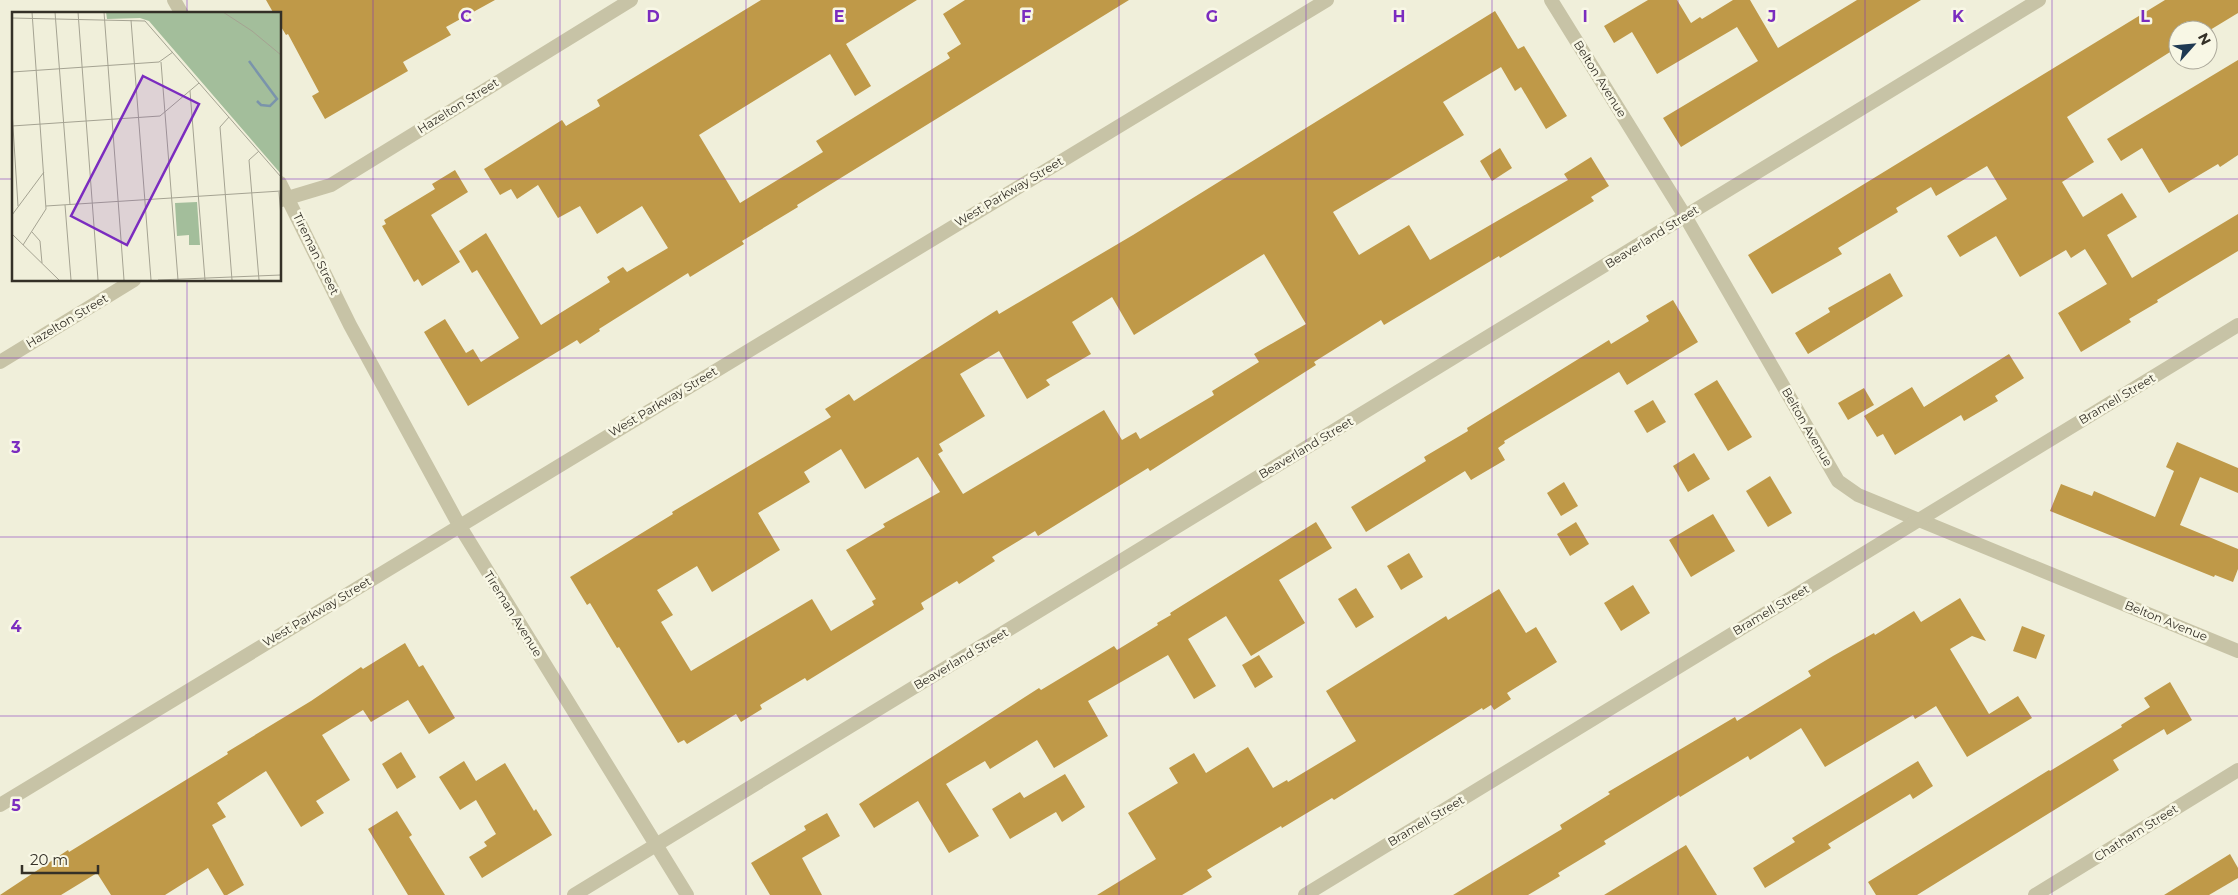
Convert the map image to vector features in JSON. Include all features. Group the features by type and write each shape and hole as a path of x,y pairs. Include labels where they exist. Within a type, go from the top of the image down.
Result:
{"street":[{"path":"174,0 181,12"},
{"name":"Hazelton Street","path":"284,199 331,185 631,0"},
{"name":"West Parkway Street","path":"0,805 1327,0"},
{"name":"Belton Avenue","path":"1551,0 1685,216 1838,481 1858,496 2238,651"},
{"name":"Beaverland Street","path":"574,895 2039,0"},
{"name":"Tireman Street","path":"284,199 350,325"},
{"name":"Hazelton Street","path":"0,362 132,281"},
{"name":"Bramell Street","path":"1305,895 2238,324"},
{"name":"Tireman Avenue","path":"350,325 459,525 688,895"},
{"name":"Chatham Street","path":"2035,895 2238,770"}],"building":[{"path":"266,0 495,0 446,27 451,35 403,62 408,71 325,119 312,96 319,92 288,34 286,35 281,27 281,12 273,12"},
{"path":"761,0 917,0 846,44 871,86 855,96 830,54 699,135 740,203 823,152 816,141 950,58 947,53 961,44 943,14 965,0 1129,0 797,205 798,207 742,241 744,244 690,277 688,273 599,329 600,331 580,344 577,340 468,406 424,332 445,319 466,353 473,349 481,362 519,338 477,270 472,273 459,251 486,233 541,325 610,282 607,277 623,267 627,272 668,248 642,206 597,234 580,206 558,218 538,185 517,199 511,189 500,195 484,169 562,120 566,126 600,106 597,100"},
{"path":"1648,0 1677,0 1691,23 1700,17 1702,19 1733,0 1750,0 1778,48 1857,0 1921,0 1681,147 1663,118 1758,61 1737,27 1657,74 1632,32 1614,43 1604,26"},
{"path":"2165,0 2238,0 2238,13 2218,25 2218,20 2168,20 2168,53 2067,117 2094,162 2062,182 2083,217 2122,193 2137,217 2107,235 2132,278 2238,214 2238,251 2157,300 2158,302 2129,319 2131,322 2081,352 2058,313 2107,284 2085,249 2071,258 2066,250 2020,277 1996,236 1960,257 1947,236 2007,199 1987,166 1936,196 1931,187 1896,208 1898,212 1838,248 1842,254 1772,294 1748,255"},
{"path":"1495,11 1518,49 1524,46 1567,116 1546,129 1521,87 1515,91 1501,67 1443,102 1464,135 1333,212 1359,255 1409,225 1430,260 1568,180 1564,174 1591,157 1609,186 1591,197 1594,201 1500,258 1499,256 1384,325 1381,320 1314,362 1316,365 1150,471 1148,468 1038,536 1035,531 992,557 995,561 959,584 957,581 921,603 924,609 807,681 805,678 760,705 762,709 741,722 736,714 687,744 684,740 678,743 619,647 617,648 590,603 587,605 570,577 673,514 672,512 831,417 825,409 849,394 854,401 997,310 999,314 1133,235","holes":["1264,254 1306,324 1254,354 1259,362 1212,391 1214,395 1140,439 1136,432 1122,440 1104,410 963,494 938,454 943,451 939,444 985,416 960,374 999,351 1027,399 1050,385 1046,380 1091,354 1072,322 1112,297 1134,335","841,449 865,489 918,457 940,492 883,524 885,527 846,550 876,599 872,601 874,605 831,631 812,599 691,671 661,622 673,615 657,590 697,566 712,592 780,550 758,513 810,482 804,472"]},
{"path":"2238,60 2238,155 2220,167 2218,164 2169,193 2142,148 2121,161 2107,139"},
{"path":"1500,148 1512,168 1492,181 1480,161"},
{"path":"455,170 468,192 431,215 460,262 422,286 418,279 414,282 382,226 386,224 384,220 435,189 432,184"},
{"path":"1890,273 1903,296 1808,354 1795,333 1830,312 1828,308"},
{"path":"1673,300 1698,342 1627,385 1619,372 1504,441 1505,443 1498,448 1505,460 1471,480 1465,471 1366,532 1351,507 1426,461 1424,457 1468,431 1467,428 1609,340 1611,344 1649,321 1646,316"},
{"path":"2009,354 2024,378 1995,396 1998,401 1964,421 1961,415 1895,455 1883,434 1877,437 1864,416 1912,387 1924,407"},
{"path":"1717,380 1752,437 1728,451 1694,394"},
{"path":"1864,388 1874,405 1848,420 1838,403"},
{"path":"1653,400 1666,422 1647,433 1634,411"},
{"path":"2177,442 2238,468 2238,493 2200,477 2180,525 2238,549 2238,569 2233,582 2215,575 2214,577 2050,511 2061,484 2092,496 2094,491 2155,517 2174,471 2166,467"},
{"path":"1694,453 1710,479 1688,492 1673,466"},
{"path":"1770,476 1792,513 1768,527 1746,491"},
{"path":"1564,482 1578,506 1561,516 1547,493"},
{"path":"1713,514 1735,551 1691,577 1669,540"},
{"path":"1316,522 1332,548 1279,580 1305,623 1251,656 1226,616 1188,639 1216,686 1194,699 1168,655 1088,701 1108,736 1054,768 1037,740 990,769 985,761 946,784 979,836 949,853 918,801 874,828 859,804 1039,688 1041,690 1114,646 1117,650 1158,625 1157,623 1171,615 1170,613"},
{"path":"1576,522 1589,544 1570,556 1557,534"},
{"path":"1409,553 1423,577 1401,590 1387,566"},
{"path":"1633,585 1650,613 1621,631 1604,603"},
{"path":"1356,588 1374,617 1356,628 1338,599"},
{"path":"1499,589 1526,633 1536,627 1557,662 1507,693 1511,699 1494,710 1491,705 1483,710 1482,708 1334,800 1332,798 1282,828 1281,826 1207,870 1212,877 1182,895 1097,895 1156,859 1128,813 1178,783 1169,768 1194,753 1206,773 1248,747 1273,788 1287,780 1288,782 1356,741 1326,691 1446,616 1448,620"},
{"path":"1960,598 1986,641 1972,636 1950,649 1989,714 2018,696 2032,718 1967,757 1936,706 1915,719 1913,715 1825,767 1801,728 1750,760 1748,756 1680,797 1679,795 1604,841 1606,844 1558,873 1560,876 1528,895 1453,895 1562,829 1560,825 1610,794 1608,792 1735,717 1737,721 1811,676 1808,671 1833,656 1874,633 1875,635 1914,611 1921,622"},
{"path":"2022,626 2045,635 2036,659 2013,651"},
{"path":"405,643 419,667 423,665 455,718 429,734 408,700 371,722 363,710 322,735 350,780 316,801 324,813 301,827 266,771 217,803 226,817 212,825 244,885 224,895 208,868 165,895 111,895 97,873 61,895 0,895 68,850 69,852 228,754 227,752 311,701 361,667 363,669"},
{"path":"1259,655 1273,677 1255,688 1242,665"},
{"path":"2170,682 2192,720 2167,735 2164,729 2113,760 2119,770 1917,895 1876,895 1868,882 2122,727 2121,725 2150,707 2144,698"},
{"path":"401,752 416,777 397,789 382,764"},
{"path":"464,761 476,781 505,763 534,811 536,809 552,835 482,878 469,857 487,846 484,842 496,834 476,800 460,810 439,777"},
{"path":"1918,761 1933,786 1913,799 1910,794 1828,844 1831,848 1765,888 1753,868 1795,842 1792,838"},
{"path":"1065,774 1085,807 1062,822 1056,812 1010,839 992,809 1020,792 1024,798"},
{"path":"397,811 412,835 409,837 445,895 408,895 368,829"},
{"path":"827,813 840,836 802,858 822,895 770,895 751,863 806,830 804,826"},
{"path":"1686,845 1717,895 1604,895"},
{"path":"2230,854 2238,868 2238,878 2209,895 2164,895"}]}
